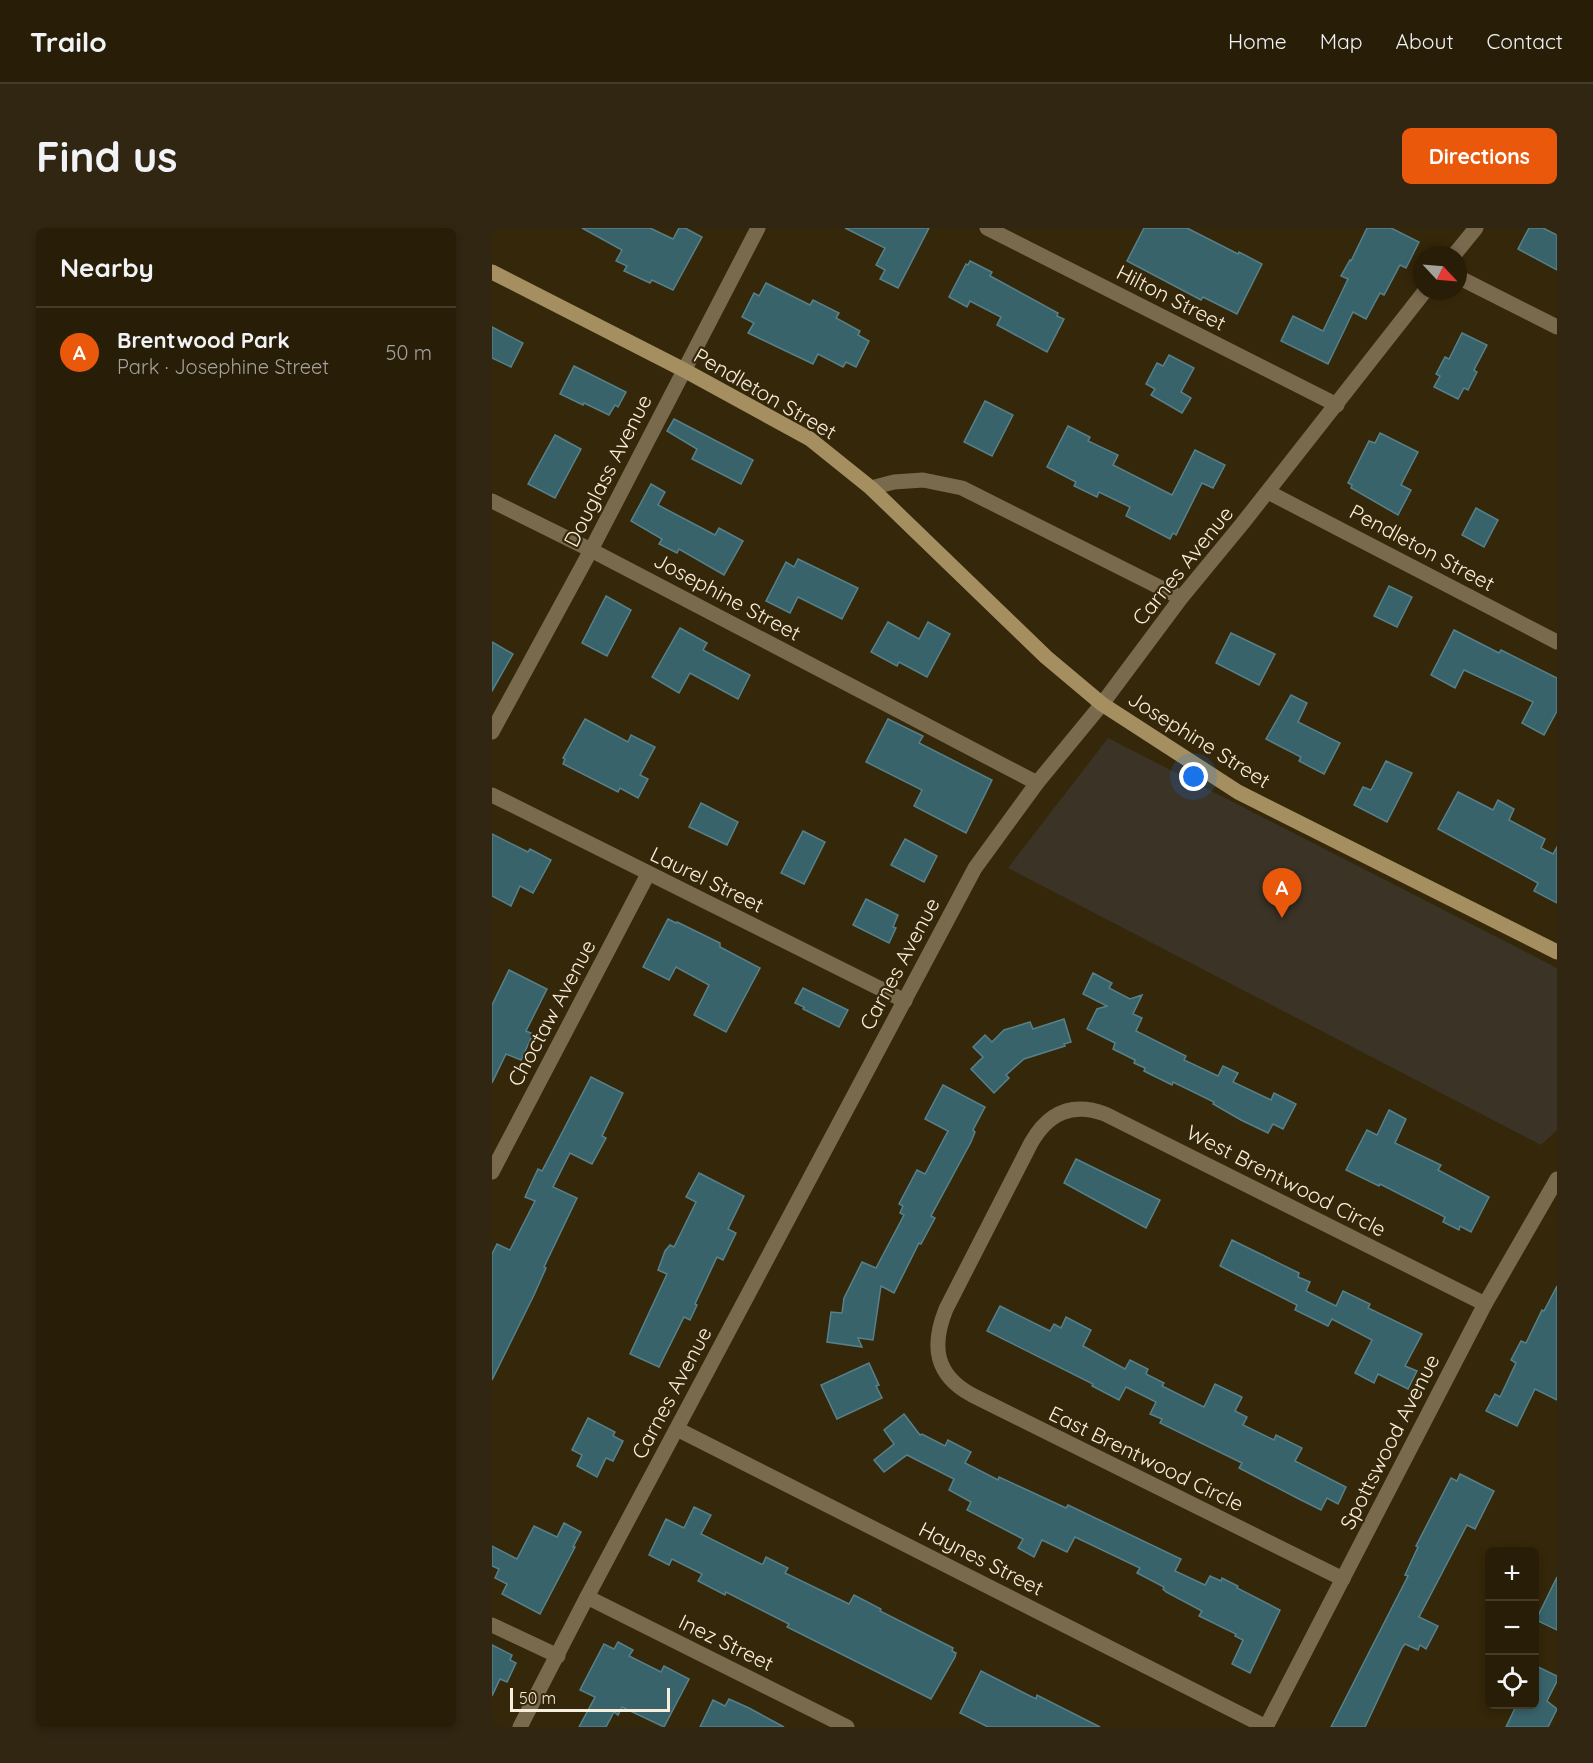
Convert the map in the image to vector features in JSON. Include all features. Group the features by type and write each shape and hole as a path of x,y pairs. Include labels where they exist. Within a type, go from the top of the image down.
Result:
{"main road":[{"name":"Pendleton Street","path":"492,272 684,370 810,439 871,488"},
{"name":"Josephine Street","path":"871,488 1046,657 1102,704 1238,792 1557,952"}],"street":[{"name":"Douglass Avenue","path":"492,732 591,550 758,228"},
{"name":"Hilton Street","path":"987,228 1337,405"},
{"path":"1461,246 1476,228"},
{"path":"1467,282 1557,327"},
{"name":"Carnes Avenue","path":"520,1727 975,868 1037,783 1102,704 1182,598 1418,300"},
{"path":"871,488 894,482 923,480 962,488 1182,598"},
{"name":"Pendleton Street","path":"1268,492 1557,642"},
{"name":"Josephine Street","path":"492,501 591,550 1037,783"},
{"name":"Laurel Street","path":"492,795 905,1000"},
{"name":"Choctaw Avenue","path":"492,1172 648,874"},
{"name":"West Brentwood Circle","path":"941,1364 937,1344 939,1328 946,1309 1039,1130 1052,1118 1066,1111 1080,1108 1105,1114 1485,1304"},
{"name":"Spottswood Avenue","path":"1266,1727 1485,1304 1557,1179"},
{"name":"East Brentwood Circle","path":"941,1364 948,1378 958,1388 1343,1580"},
{"name":"Haynes Street","path":"677,1429 1266,1727"},
{"name":"Inez Street","path":"587,1598 847,1727"},
{"path":"492,1625 558,1656"}],"shaded area":[{"path":"1108,738 1557,968 1557,1130 1541,1145 1008,868"}],"building":[{"path":"582,228 650,228 673,239 679,228 685,228 702,237 673,290 624,271 627,266 616,261 622,250"},
{"path":"845,228 929,228 898,288 880,279 885,270 876,265 885,248"},
{"path":"1144,228 1187,228 1262,264 1237,314 1203,297 1201,300 1127,261"},
{"path":"1367,228 1391,228 1419,242 1417,246 1413,246 1413,254 1406,268 1400,265 1384,295 1380,293 1366,319 1353,312 1328,364 1281,341 1293,316 1323,331 1348,279 1341,276"},
{"path":"1529,228 1543,228 1557,235 1557,270 1518,249"},
{"path":"970,261 992,272 990,276 1058,313 1057,316 1064,319 1047,352 997,325 1001,317 970,301 967,307 949,297 966,264 968,265"},
{"path":"766,283 810,305 813,300 839,313 836,318 860,331 858,335 869,341 856,367 846,362 843,367 818,354 813,364 748,333 754,323 742,317 754,293 759,296"},
{"path":"492,327 523,343 511,367 492,358"},
{"path":"1462,333 1487,345 1474,370 1477,372 1468,390 1464,388 1458,399 1434,387 1440,376 1436,374 1445,357 1449,359"},
{"path":"1169,355 1194,368 1181,392 1191,398 1182,413 1151,395 1155,389 1146,384 1157,363 1163,366"},
{"path":"574,366 626,392 618,407 615,405 609,415 560,394"},
{"path":"985,401 1013,415 992,456 964,442"},
{"path":"674,419 753,460 741,484 692,459 697,449 667,431"},
{"path":"1068,426 1090,437 1088,441 1118,455 1113,465 1172,495 1195,450 1225,465 1213,488 1202,483 1176,535 1173,533 1170,539 1126,516 1130,507 1099,492 1097,497 1074,486 1076,482 1047,467"},
{"path":"1380,433 1418,452 1401,485 1411,490 1398,515 1351,488 1352,485 1348,483 1369,441 1375,443"},
{"path":"555,435 581,449 555,498 528,484"},
{"path":"651,484 665,492 658,505 715,535 719,528 743,541 724,575 679,549 677,553 659,544 662,539 631,521"},
{"path":"1476,508 1498,520 1484,547 1462,535"},
{"path":"798,559 858,588 842,619 798,597 790,613 766,601 786,562 794,567"},
{"path":"1389,586 1412,597 1397,627 1374,616"},
{"path":"606,596 631,610 607,656 582,643"},
{"path":"888,622 919,639 928,622 950,634 927,677 899,662 897,666 871,652"},
{"path":"680,628 707,643 703,650 750,675 738,699 690,673 679,693 652,677"},
{"path":"1454,630 1499,653 1501,650 1557,678 1557,711 1544,735 1522,723 1533,702 1464,670 1455,688 1431,675"},
{"path":"1231,633 1275,654 1259,685 1216,663"},
{"path":"492,642 513,654 492,691"},
{"path":"1291,695 1307,703 1298,722 1340,743 1324,774 1299,761 1301,757 1266,739"},
{"path":"585,719 628,742 631,735 655,747 640,775 648,779 638,798 620,788 618,792 563,764 565,759 563,758"},
{"path":"888,719 923,736 919,743 992,780 966,833 914,806 922,790 866,762"},
{"path":"1386,761 1412,773 1387,822 1354,805 1363,787 1371,790"},
{"path":"1458,792 1493,810 1498,800 1514,809 1509,820 1545,839 1541,848 1553,854 1557,847 1557,903 1534,891 1538,883 1438,829"},
{"path":"701,803 738,822 727,845 689,827"},
{"path":"803,831 825,842 804,884 781,873"},
{"path":"492,834 528,852 530,849 551,860 533,893 520,886 511,906 492,896"},
{"path":"905,839 937,856 924,882 891,865"},
{"path":"866,899 898,915 893,927 896,928 889,943 853,925"},
{"path":"668,919 720,943 720,947 760,968 726,1032 694,1015 709,985 676,967 669,980 643,967"},
{"path":"509,970 547,989 526,1031 533,1034 521,1060 506,1054 492,1083 492,1005"},
{"path":"1093,973 1112,983 1109,988 1130,999 1142,995 1133,1014 1142,1018 1136,1031 1186,1056 1184,1060 1218,1076 1223,1066 1238,1073 1233,1082 1271,1100 1274,1093 1296,1104 1283,1129 1273,1124 1268,1133 1213,1104 1214,1102 1144,1071 1145,1068 1134,1063 1135,1060 1113,1049 1115,1043 1087,1029 1097,1009 1107,1006 1083,994"},
{"path":"803,988 848,1010 839,1027 795,1003"},
{"path":"1064,1019 1071,1042 1024,1059 1006,1075 1009,1078 994,1093 971,1069 983,1057 973,1047 985,1035 992,1042 1004,1030 1030,1022 1033,1029"},
{"path":"591,1077 623,1093 602,1136 606,1138 592,1164 570,1153 553,1187 577,1198 544,1267 546,1268 534,1295 492,1380 492,1254 497,1244 510,1250 535,1201 525,1197 530,1186 538,1169 542,1171"},
{"path":"943,1085 985,1107 973,1130 975,1132 971,1142 931,1216 935,1218 921,1244 919,1243 894,1293 881,1286 873,1340 858,1338 862,1347 827,1342 831,1312 842,1313 844,1298 862,1262 876,1268 904,1215 900,1213 903,1206 899,1204 917,1170 925,1174 948,1131 925,1119"},
{"path":"1389,1110 1406,1119 1395,1143 1441,1165 1438,1170 1489,1197 1471,1232 1460,1226 1459,1230 1443,1222 1445,1217 1380,1184 1379,1186 1346,1170 1367,1130 1377,1135"},
{"path":"1076,1159 1160,1200 1146,1228 1064,1183"},
{"path":"699,1173 744,1196 728,1229 736,1233 723,1260 717,1257 690,1320 684,1317 659,1367 630,1354 667,1274 658,1270 665,1251 670,1245 674,1247 696,1202 686,1197"},
{"path":"1232,1240 1299,1273 1298,1277 1310,1282 1306,1291 1336,1306 1343,1291 1370,1304 1368,1308 1422,1334 1405,1366 1417,1371 1408,1389 1378,1374 1374,1383 1355,1373 1372,1340 1332,1319 1328,1326 1295,1310 1297,1305 1220,1266"},
{"path":"1557,1286 1557,1400 1535,1389 1517,1426 1486,1411 1495,1394 1500,1397 1516,1363 1511,1360 1521,1341 1526,1343"},
{"path":"1000,1306 1050,1331 1054,1324 1061,1328 1066,1317 1091,1330 1083,1346 1125,1369 1130,1360 1148,1369 1146,1374 1164,1383 1162,1386 1204,1407 1215,1384 1242,1397 1235,1411 1247,1417 1243,1425 1274,1440 1276,1435 1302,1448 1295,1461 1346,1487 1338,1504 1327,1498 1321,1510 1239,1468 1242,1463 1160,1423 1162,1419 1150,1414 1156,1402 1126,1387 1119,1400 1092,1386 1093,1384 987,1331"},
{"path":"869,1363 882,1398 837,1419 821,1385"},
{"path":"904,1414 920,1435 945,1446 948,1440 971,1452 965,1463 998,1480 999,1477 1066,1508 1068,1505 1181,1559 1175,1571 1205,1585 1210,1576 1221,1581 1222,1578 1280,1610 1250,1673 1232,1664 1243,1640 1235,1636 1236,1634 1199,1616 1202,1611 1137,1573 1140,1568 1075,1537 1067,1552 1042,1540 1034,1557 1018,1548 1023,1539 967,1510 971,1502 949,1490 954,1479 907,1455 884,1472 874,1460 894,1444 884,1430"},
{"path":"588,1418 615,1432 613,1436 623,1441 613,1461 606,1458 597,1477 577,1466 582,1455 572,1450"},
{"path":"1460,1474 1494,1491 1475,1529 1467,1525 1419,1617 1438,1626 1426,1649 1420,1645 1418,1650 1405,1644 1402,1648 1365,1727 1331,1727 1408,1576 1405,1575 1418,1547 1416,1546 1451,1478 1457,1481"},
{"path":"694,1507 711,1515 701,1534 761,1564 766,1557 788,1568 785,1573 849,1604 854,1595 881,1609 880,1611 953,1648 952,1651 956,1653 955,1657 931,1699 787,1627 789,1624 726,1592 725,1595 698,1581 702,1574 672,1559 669,1565 649,1555 666,1519 684,1528"},
{"path":"564,1523 581,1532 540,1614 502,1594 507,1584 495,1578 499,1569 492,1566 492,1546 517,1559 534,1526 557,1537"},
{"path":"1557,1577 1557,1630 1539,1621 1539,1614"},
{"path":"618,1642 633,1650 629,1656 661,1672 664,1666 689,1679 664,1727 622,1707 618,1715 614,1712 606,1727 579,1727 595,1697 580,1690 604,1644 614,1649"},
{"path":"492,1645 512,1655 510,1660 516,1663 507,1682 500,1679 492,1696"},
{"path":"1539,1667 1557,1676 1557,1681 1547,1701 1557,1709 1548,1727 1506,1727 1515,1709 1539,1709"},
{"path":"981,1671 1036,1699 1037,1695 1100,1727 988,1727 960,1713"},
{"path":"729,1699 784,1727 700,1727 713,1700 725,1706"}],"place":[{"name":"Brentwood Park","path":"1282,918"}]}
